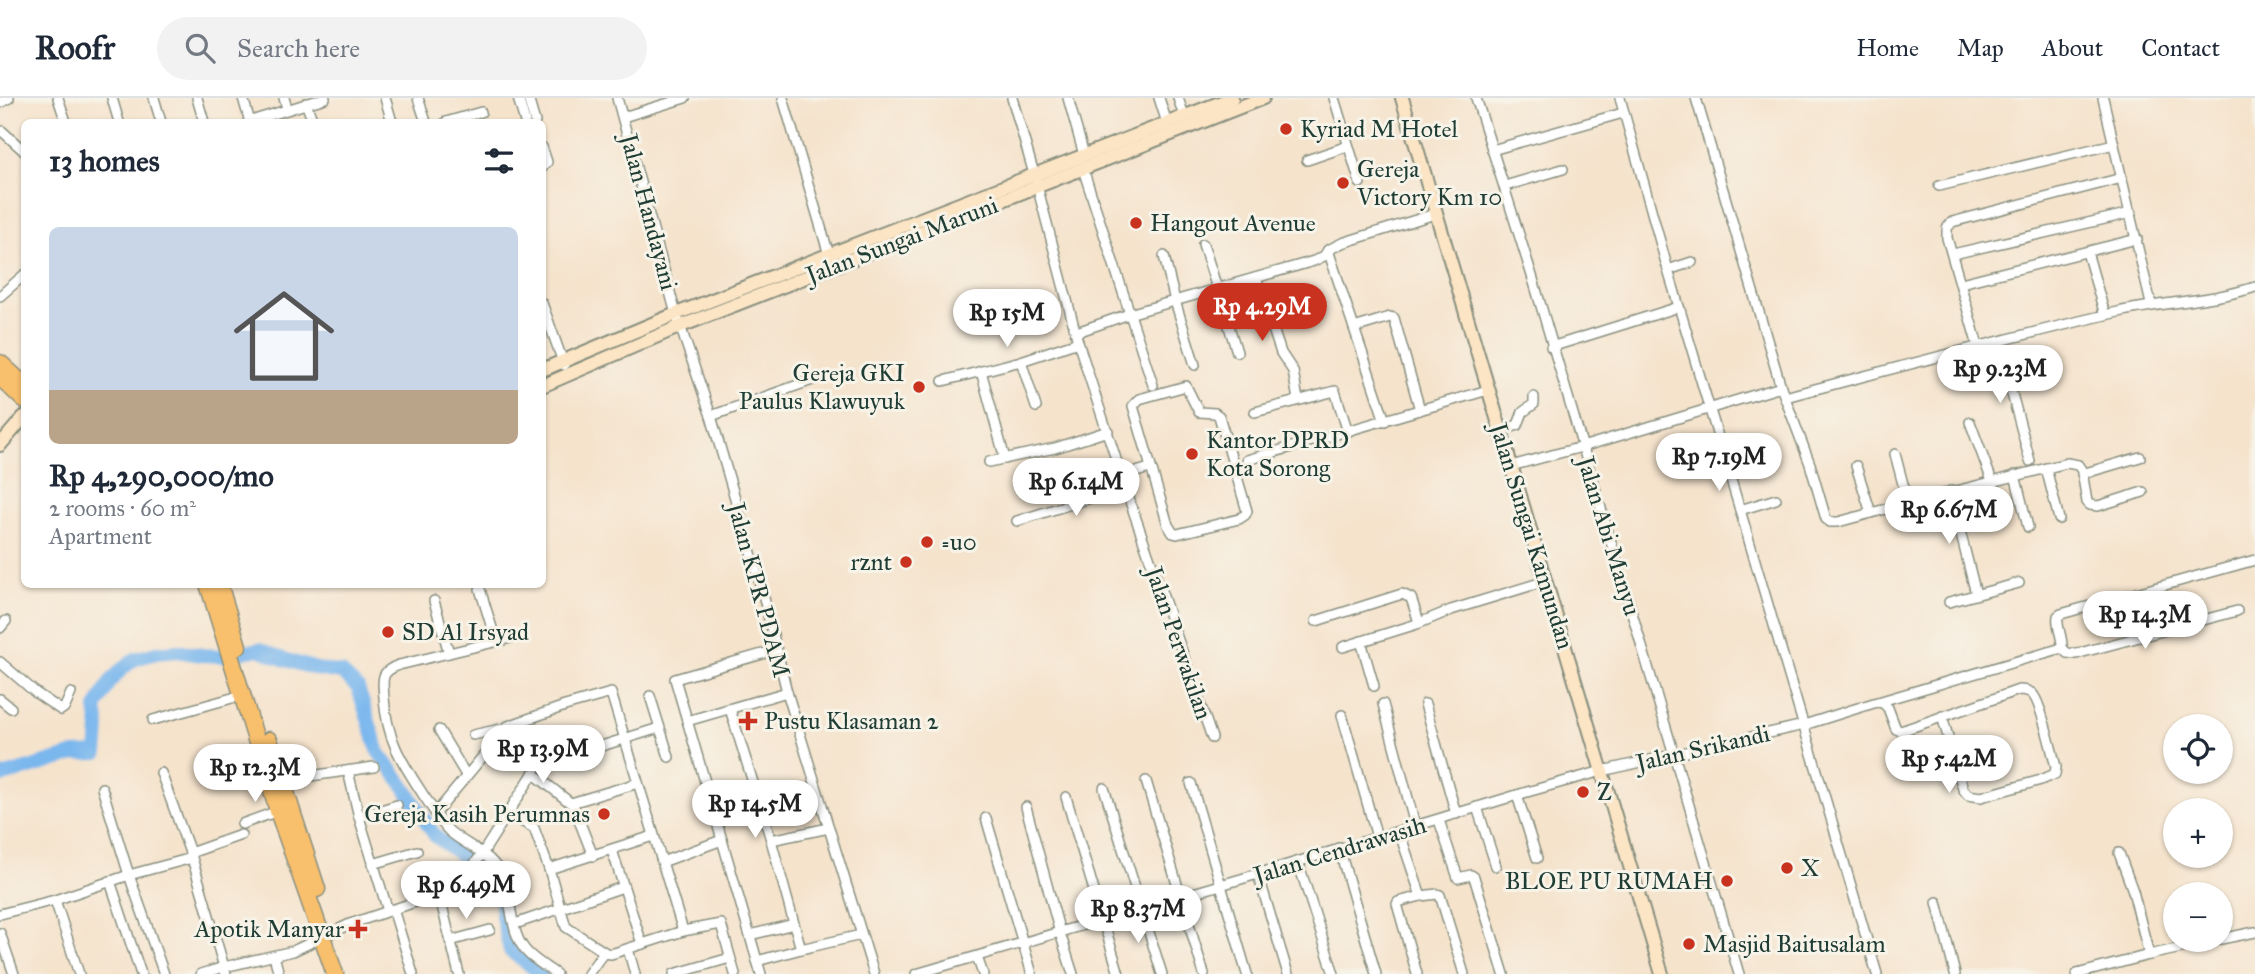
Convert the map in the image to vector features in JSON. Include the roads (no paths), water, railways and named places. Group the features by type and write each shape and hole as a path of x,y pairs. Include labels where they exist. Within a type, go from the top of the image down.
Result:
{"highway":[{"path":"0,363 21,382"},
{"path":"0,377 21,397"},
{"path":"210,588 228,633"},
{"path":"220,588 228,633 243,685 264,743 282,780 328,935 335,974"},
{"path":"264,743 278,811 344,974"}],"main road":[{"name":"Jalan Sungai Maruni","path":"546,368 679,320 1036,180 1084,155 1232,98"},
{"name":"Jalan Sungai Maruni","path":"546,384 679,320 830,255 1036,180 1083,169 1263,98"},
{"name":"Jalan Sungai Kamundan","path":"1402,98 1662,974"},
{"path":"0,445 21,420"}],"street":[{"path":"0,103 9,98"},
{"path":"58,98 65,119"},
{"path":"112,98 119,119"},
{"path":"154,98 160,119"},
{"path":"197,98 203,119"},
{"path":"243,98 250,119"},
{"path":"284,98 287,108"},
{"path":"259,119 325,98"},
{"path":"385,98 391,119"},
{"path":"418,98 425,119"},
{"path":"518,98 524,119"},
{"path":"528,98 534,119"},
{"name":"Jalan Handayani","path":"617,98 679,320"},
{"path":"623,117 685,98"},
{"path":"783,98 830,255"},
{"name":"Jalan Perwakilan","path":"1012,98 1078,337 1125,487 1212,738"},
{"path":"1068,98 1084,155"},
{"path":"1159,98 1167,123"},
{"path":"1178,98 1184,116"},
{"path":"1334,98 1360,183"},
{"name":"Jalan Abi Manyu","path":"1476,98 1739,974"},
{"path":"1620,98 1668,270 1877,974"},
{"path":"1696,98 1781,387 1810,464 1826,519 1838,522 1950,491 2073,463 2078,465 2082,474 2087,502 2094,507 2143,492"},
{"path":"2104,98 2151,304"},
{"path":"306,103 312,119"},
{"path":"456,119 481,112"},
{"path":"1492,150 1623,113"},
{"path":"1,131 21,148"},
{"path":"1939,186 2114,144"},
{"path":"1307,160 1348,146"},
{"path":"1083,169 1153,384"},
{"path":"1504,186 1563,169"},
{"path":"1979,346 1947,238 1947,228 1952,222 2122,178"},
{"path":"943,381 1021,361 1129,314 1314,261 1342,243 1435,214"},
{"path":"1953,254 2130,214"},
{"path":"1961,283 2137,239"},
{"path":"1203,244 1237,352"},
{"path":"1328,250 1385,421"},
{"path":"2087,252 2105,315"},
{"path":"1164,257 1195,365"},
{"path":"1668,270 1692,262"},
{"path":"0,296 21,278"},
{"path":"1256,278 1281,353 1293,371 1298,401"},
{"path":"1785,397 2151,304 2226,294 2255,287"},
{"path":"1551,347 1679,307"},
{"path":"546,314 568,376"},
{"path":"1354,328 1394,318 1420,410"},
{"name":"Jalan KPR PDAM","path":"679,320 711,416 763,594 787,692 874,974"},
{"path":"1998,342 2030,461"},
{"path":"1021,361 1036,407"},
{"path":"981,371 1005,459"},
{"path":"711,416 818,378"},
{"path":"1187,386 1199,412 1214,412 1219,416 1247,505 1247,513 1239,519 1179,534 1173,533 1150,468 1133,404 1139,399 1187,386"},
{"path":"1511,466 1781,387"},
{"path":"1247,460 1488,390"},
{"path":"1255,412 1336,391 1348,432"},
{"path":"1500,431 1518,425 1523,412 1534,404 1534,397"},
{"path":"1970,422 1992,481 2000,512"},
{"path":"989,462 1055,448 1108,431"},
{"path":"1895,454 1908,503"},
{"path":"2082,474 2140,457"},
{"path":"1856,466 1871,513"},
{"path":"1122,476 1150,468"},
{"path":"2046,468 2059,519"},
{"path":"2015,475 2028,527"},
{"path":"1017,521 1125,487"},
{"path":"1950,491 1976,594"},
{"path":"1740,510 1776,499"},
{"path":"2062,648 2057,621 2062,614 2255,559"},
{"path":"1343,647 1546,581"},
{"path":"1949,602 2020,583"},
{"path":"480,589 496,641"},
{"path":"1316,621 1402,594 1411,598 1419,622"},
{"path":"435,601 449,653"},
{"name":"Jalan Srikandi","path":"1602,771 1804,725 2062,648 2067,653 2076,654 2237,611"},
{"path":"511,638 399,665 385,671 385,710 394,747 436,813 451,832 497,867 502,875 522,947 556,974"},
{"path":"1361,641 1374,686"},
{"path":"761,974 675,682 678,677 776,650"},
{"path":"0,662 61,710 65,708 71,693"},
{"path":"153,720 243,685"},
{"path":"1877,702 1888,708 1896,729 1901,731 1942,716 2019,690 2028,690 2034,695 2039,708 2056,767 2055,774 1981,797 1968,795 1963,789 1942,716"},
{"path":"687,721 787,692"},
{"path":"473,735 505,728 522,720 612,694 683,931"},
{"path":"650,696 669,757"},
{"path":"0,699 10,708"},
{"path":"1383,704 1415,825"},
{"path":"1426,704 1456,814"},
{"path":"730,709 771,840 801,949"},
{"path":"1342,715 1377,837"},
{"path":"436,813 505,728"},
{"path":"505,728 535,769 571,803 593,856"},
{"path":"201,974 293,951 350,924 456,886 481,855 535,769 659,728"},
{"path":"439,730 466,775"},
{"path":"282,780 374,767"},
{"path":"348,771 373,864 412,974"},
{"name":"Jalan Cendrawasih","path":"916,974 1602,771"},
{"path":"161,773 191,856 225,970"},
{"path":"1146,781 1204,974"},
{"path":"571,803 638,783"},
{"path":"1191,783 1247,974"},
{"path":"102,788 164,974"},
{"path":"1104,788 1162,974"},
{"path":"1517,795 1537,858"},
{"path":"1066,797 1119,974"},
{"path":"359,817 397,805"},
{"path":"1026,807 1073,974"},
{"path":"1477,807 1496,866"},
{"path":"243,824 278,811"},
{"path":"506,813 535,830 563,922 570,930 611,954 683,931 721,923 735,974"},
{"path":"986,818 1032,974"},
{"path":"1439,820 1457,877 1474,877 1504,974"},
{"path":"771,840 828,828"},
{"path":"1399,831 1421,896"},
{"path":"0,914 55,900 191,856 241,835"},
{"path":"549,869 653,836"},
{"path":"662,862 722,841"},
{"path":"1339,848 1376,974"},
{"path":"612,850 642,944"},
{"path":"373,864 417,851"},
{"path":"2119,852 2133,891 2149,954"},
{"path":"1298,862 1334,974"},
{"path":"1258,874 1288,974"},
{"path":"110,881 141,974"},
{"path":"514,923 623,887"},
{"path":"439,894 459,974"},
{"path":"1417,974 1397,903 1437,894 1441,897 1464,974"},
{"path":"55,900 79,974"},
{"path":"1937,902 1955,974"},
{"path":"750,935 794,924"},
{"path":"450,941 490,930"},
{"path":"2233,936 2255,932"},
{"path":"0,933 14,974"},
{"path":"757,961 860,934"},
{"path":"628,949 635,974"},
{"path":"2077,974 2163,951"},
{"path":"588,974 604,952"},
{"path":"274,956 279,974"},
{"path":"977,957 983,974"},
{"path":"674,974 730,958"}],"waterway":[{"path":"0,777 75,754 97,753 99,728 96,708 110,682 135,659 177,651 223,656 259,649 316,669 342,673 358,688 379,753 404,786 435,836 464,858 494,872 501,884 502,916 510,951 541,974"}],"place":[{"name":"Kyriad M Hotel","path":"1286,129"},
{"name":"Gereja Victory Km 10","path":"1343,183"},
{"name":"Hangout Avenue","path":"1136,223"},
{"name":"Gereja GKI Paulus Klawuyuk","path":"919,387"},
{"name":"Kantor DPRD Kota Sorong","path":"1192,454"},
{"name":"=u0","path":"927,542"},
{"name":"rznt","path":"906,562"},
{"name":"SD Al Irsyad","path":"388,632"},
{"name":"Pustu Klasaman 2","path":"748,721"},
{"name":"Z","path":"1583,792"},
{"name":"Gereja Kasih Perumnas","path":"604,814"},
{"name":"X","path":"1787,868"},
{"name":"BLOE PU RUMAH","path":"1727,881"},
{"name":"Apotik Manyar","path":"358,929"},
{"name":"Masjid Baitusalam","path":"1689,944"}]}
